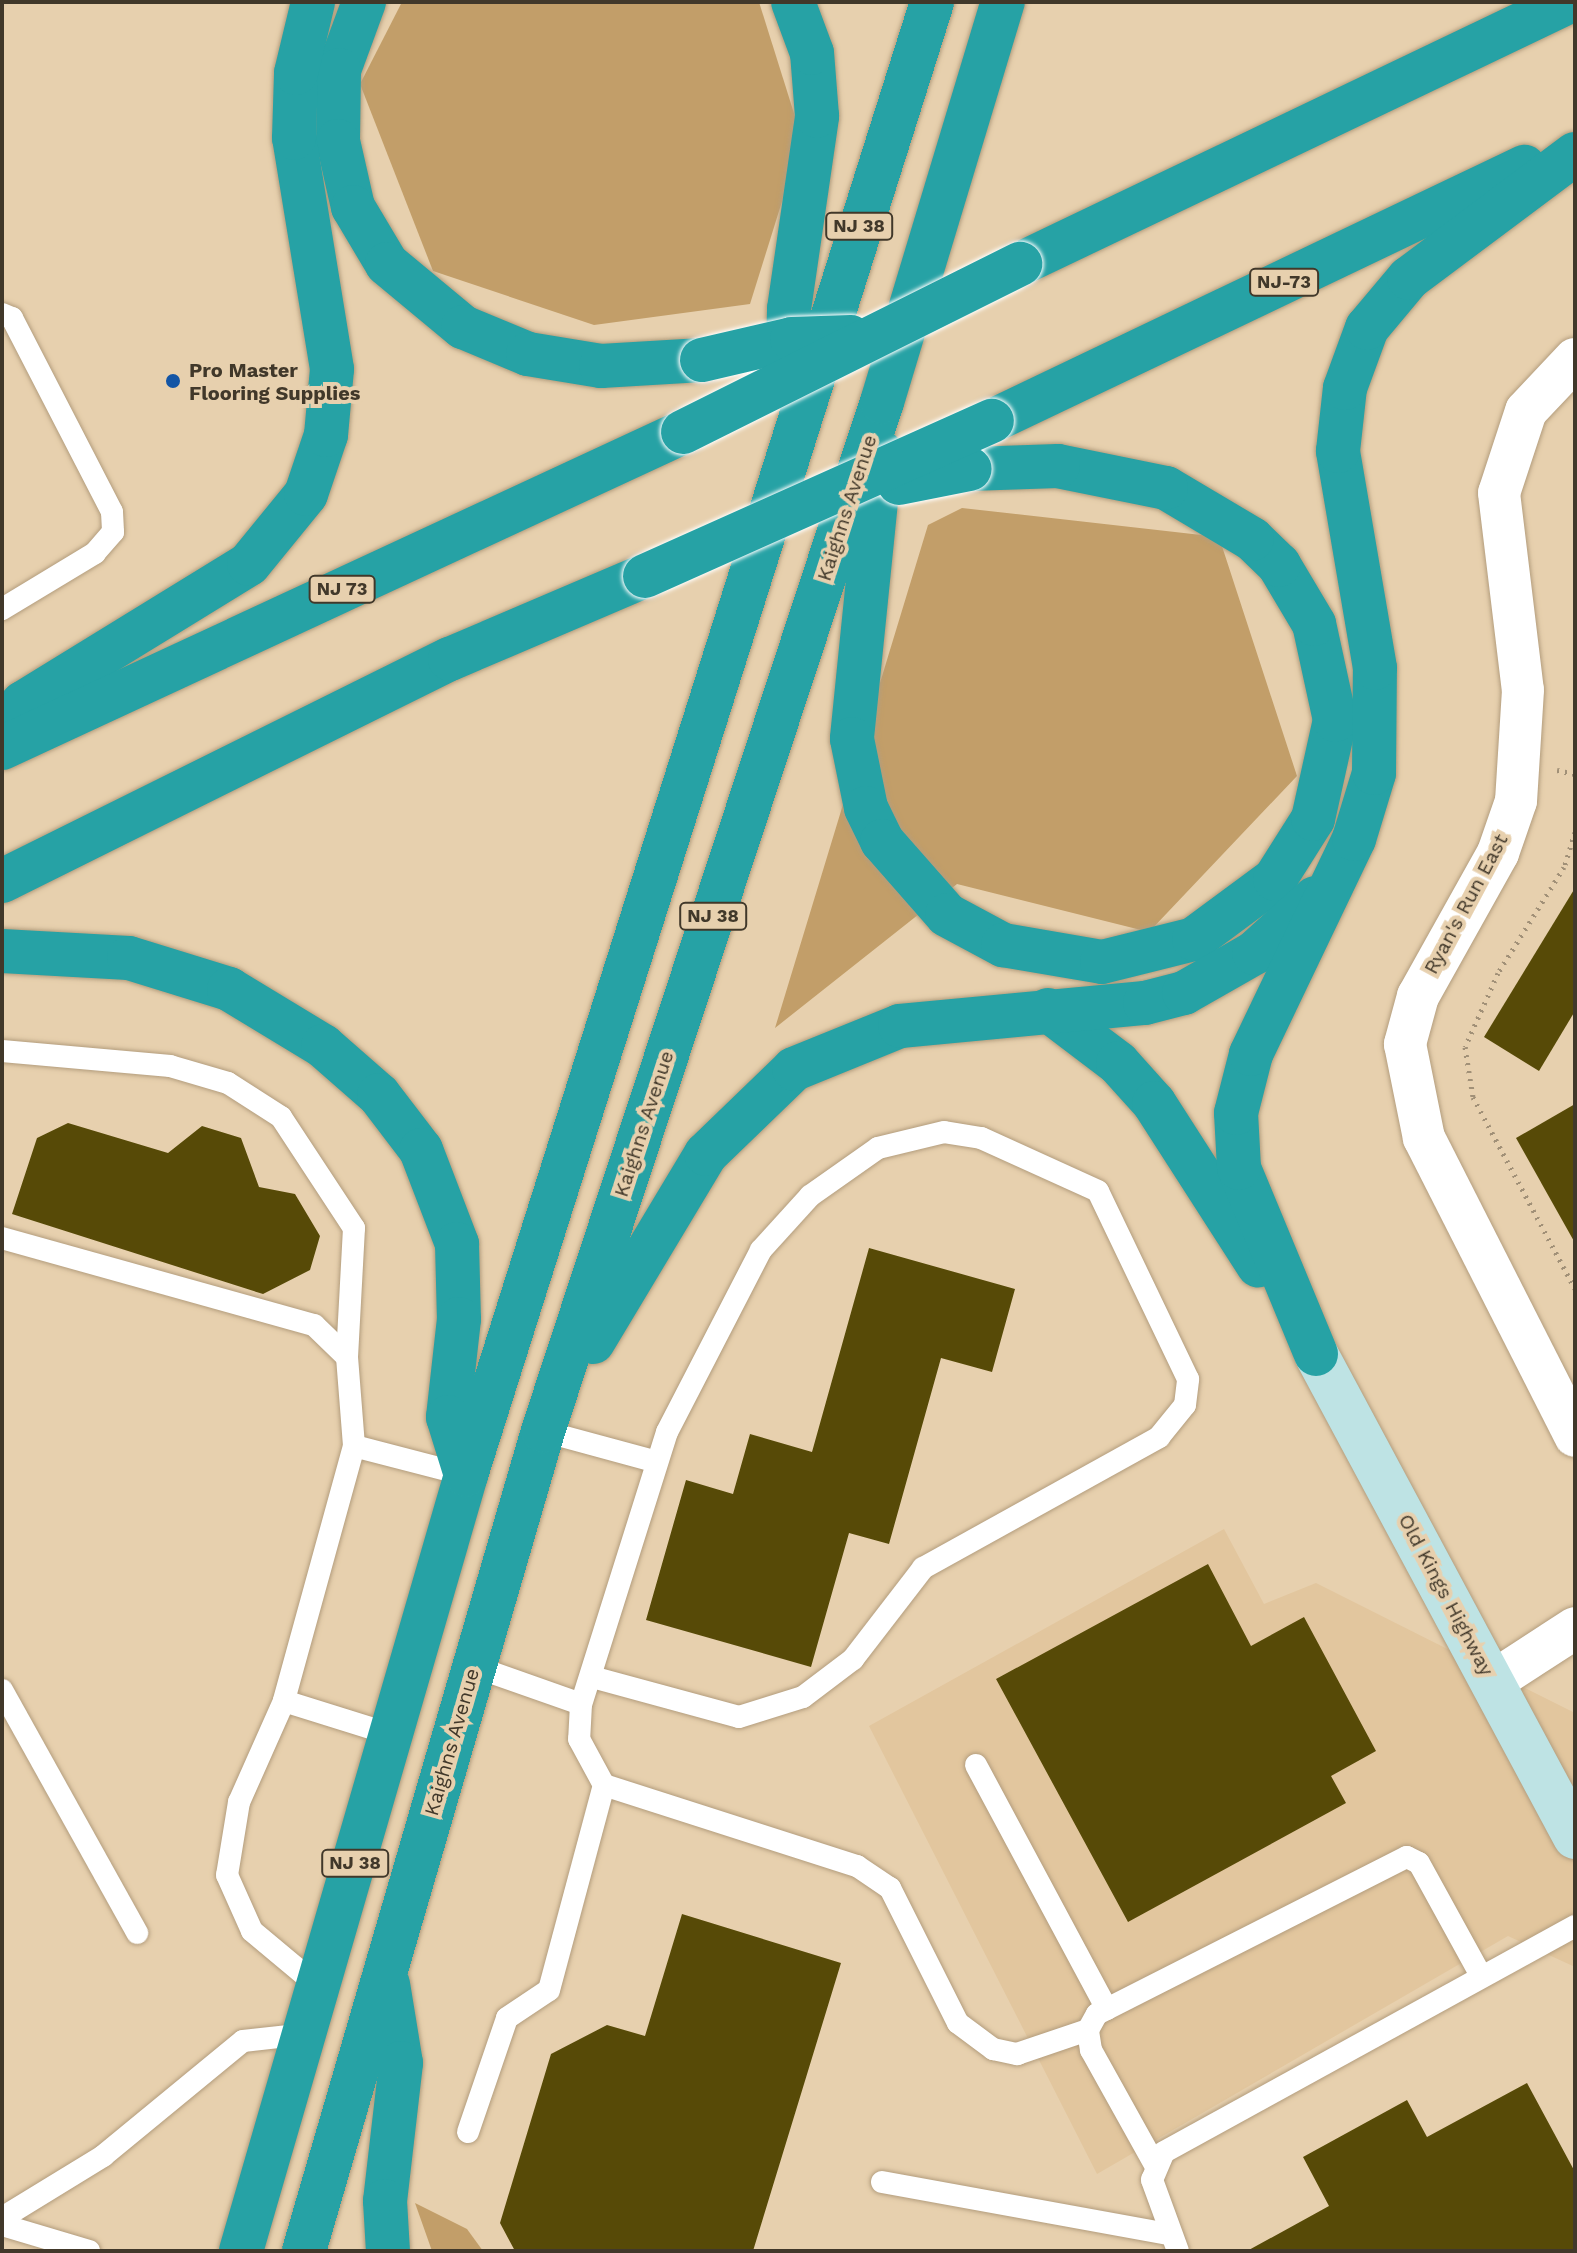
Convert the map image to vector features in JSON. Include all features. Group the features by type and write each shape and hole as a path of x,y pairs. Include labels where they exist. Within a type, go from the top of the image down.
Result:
{"highway":[{"path":"2,724 23,703 249,564 306,494 326,435 332,369 294,138 296,73 313,2"},
{"path":"364,2 339,70 338,141 353,207 387,264 463,327 528,354 601,366 702,360 792,339 865,336 1568,2"},
{"path":"785,451 789,309 817,116 812,53 793,2"},
{"name":"NJ 38","path":"241,2251 466,1475 785,451 932,2"},
{"name":"Kaighns Avenue","path":"304,2251 543,1431 882,402 1003,2"},
{"name":"NJ-73","path":"829,495 992,421 1575,143"},
{"path":"1316,1354 1239,1168 1236,1113 1251,1054 1339,872 1366,807 1378,740 1375,668 1338,451 1353,360 1367,328 1409,278 1575,154"},
{"name":"NJ 73","path":"2,748 683,432 865,336"},
{"path":"2,881 450,659 829,495 970,469 1058,466 1166,488 1252,539 1279,565 1314,624 1335,720 1313,819 1275,879 1194,939 1102,962 1014,949 947,915 882,841 866,808 852,739 879,514 882,402"},
{"path":"543,1431 679,1192 765,1093 830,1050 900,1026 1145,1003 1222,975 1283,931 1339,872"},
{"path":"2,951 129,958 229,989 312,1038 379,1095 421,1150 457,1244 459,1319 448,1417 466,1475"},
{"path":"1048,1010 1118,1063 1154,1103 1316,1354"},
{"path":"386,1974 401,2063 385,2201 388,2251"}],"street":[{"name":"Ryan's Run East","path":"1575,359 1526,411 1499,493 1523,690 1516,801 1498,853 1418,996 1405,1044 1424,1138 1575,1436"},
{"name":"Old Kings Highway","path":"1316,1354 1575,1837"},
{"path":"1492,1682 1575,1628"}],"lane":[{"path":"2,314 12,318 112,512 113,532 95,553 2,609"},
{"path":"2,1051 170,1066 228,1083 281,1117 354,1228 347,1357 354,1446 284,1701 239,1802 227,1875 252,1931 319,1987"},
{"path":"592,1677 739,1717 803,1697 853,1659 923,1568 1159,1437 1185,1405 1188,1379 1098,1191 981,1138 944,1132 878,1148 810,1196 761,1250 657,1462 592,1677 581,1704 579,1739 604,1785 872,1875 890,1888 958,2023 993,2049 1017,2054 1088,2030 1107,2009 1407,1857 1419,1863 1480,1974"},
{"path":"2,1238 314,1325 347,1357"},
{"path":"543,1431 657,1462"},
{"path":"354,1446 466,1475"},
{"path":"473,1666 581,1704"},
{"path":"2,1690 137,1933"},
{"path":"284,1701 393,1735"},
{"path":"976,1765 1107,2009"},
{"path":"468,2132 507,2018 549,1990 604,1785"},
{"path":"1174,2242 1152,2180 1155,2165 1185,2135 1480,1974 1575,1926"},
{"path":"1088,2030 1091,2050 1155,2165"},
{"path":"2,2218 103,2156 243,2041 305,2034"},
{"path":"882,2182 1174,2242"},
{"path":"2,2225 89,2251"}],"path":[{"path":"1575,832 1564,867 1498,973 1465,1047 1473,1097 1575,1289"}],"shaded area":[{"path":"402,2 759,2 798,126 795,160 750,304 594,325 433,271 360,84"},
{"path":"962,508 1219,537 1297,776 1149,932 957,884 775,1028 928,525"},
{"path":"1224,1529 1264,1604 1316,1583 1575,1713 1575,1967 1508,1936 1097,2174 869,1726"},
{"path":"415,2203 467,2229 483,2251 432,2251"}],"building":[{"path":"1575,888 1575,1011 1539,1071 1484,1037"},
{"path":"1575,1104 1575,1243 1516,1138"},
{"path":"68,1123 168,1153 202,1126 241,1138 259,1187 295,1194 320,1236 310,1270 263,1294 12,1214 37,1138"},
{"path":"869,1248 1015,1289 992,1372 941,1358 889,1544 849,1533 811,1667 646,1620 686,1480 733,1494 750,1434 812,1452"},
{"path":"1208,1564 1251,1646 1304,1617 1376,1751 1331,1776 1346,1803 1128,1922 996,1679"},
{"path":"682,1914 841,1963 753,2251 515,2251 500,2223 551,2054 607,2025 645,2036"},
{"path":"1527,2083 1575,2172 1575,2251 1247,2251 1329,2206 1303,2157 1407,2100 1427,2137"}],"place":[{"name":"Pro Master Flooring Supplies","path":"173,381"}]}
